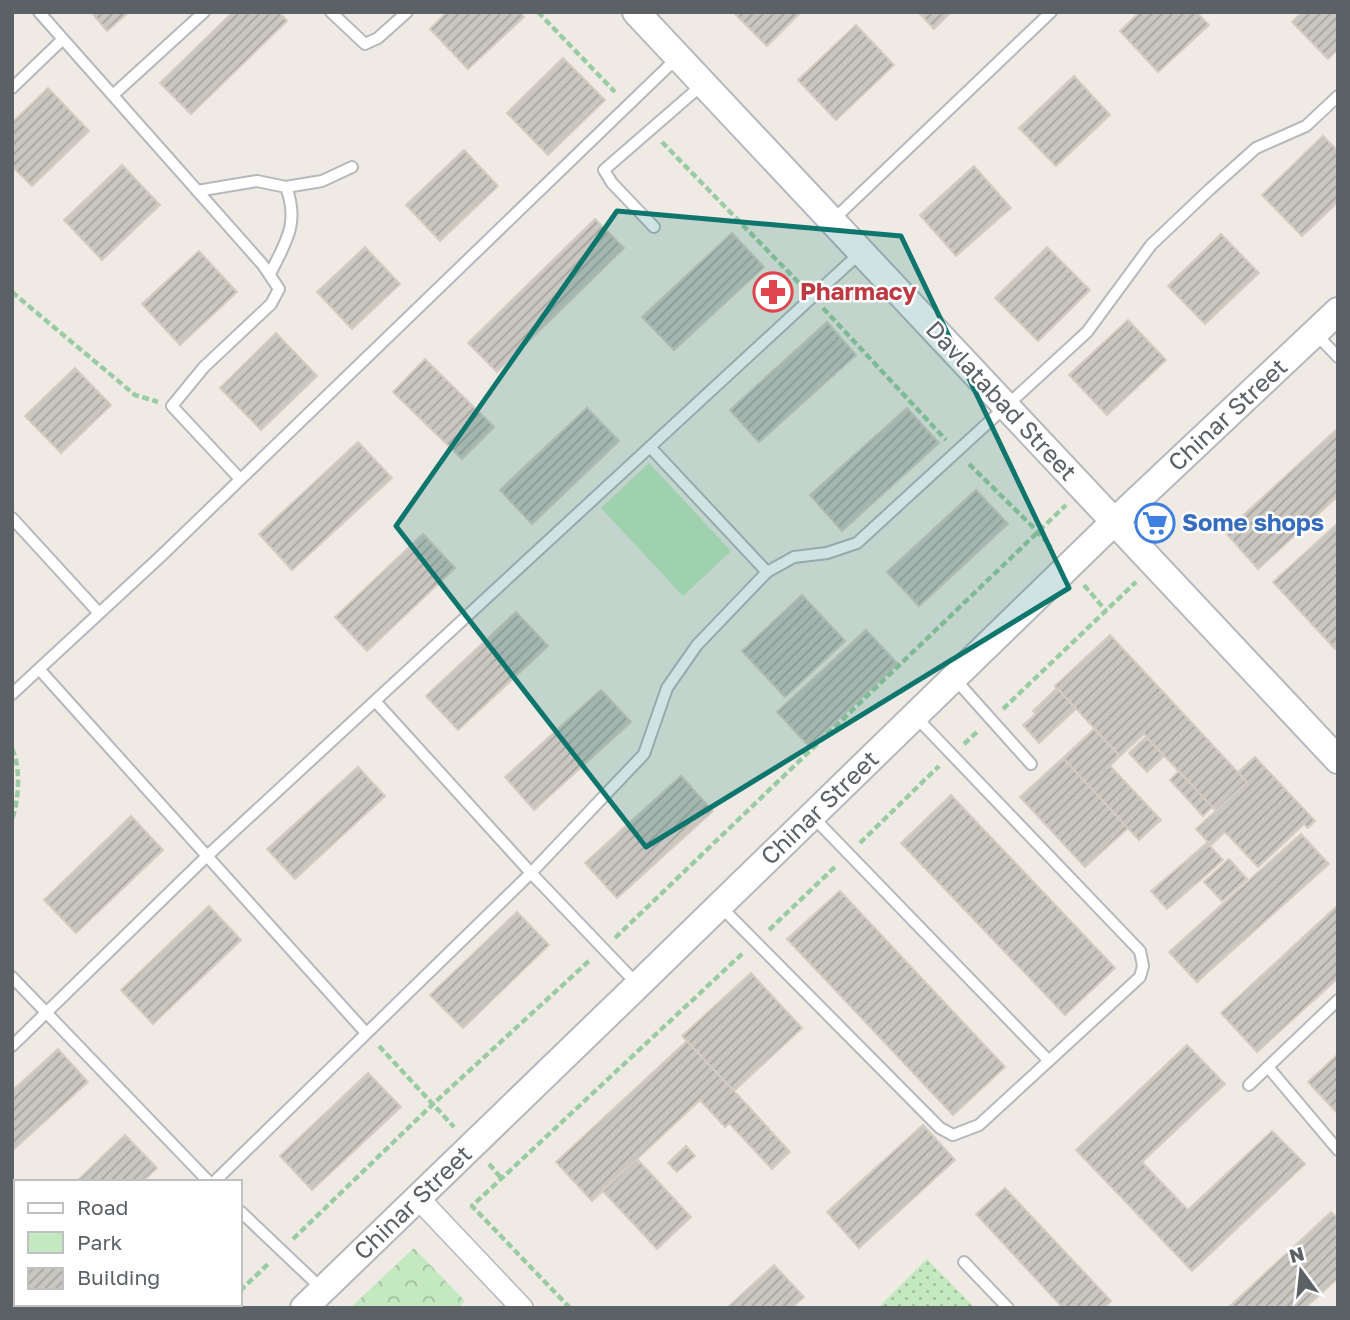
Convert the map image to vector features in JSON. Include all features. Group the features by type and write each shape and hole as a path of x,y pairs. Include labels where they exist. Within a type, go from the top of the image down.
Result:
{"street":[{"name":"Davlatabad Street","path":"636,12 1338,760"},
{"name":"Chinar Street","path":"314,1299 1114,522 1338,311"},
{"path":"418,1198 522,1308"}],"lane":[{"path":"39,12 263,265 279,289 271,304 204,367 172,406 240,479"},
{"path":"113,95 204,12"},
{"path":"331,12 365,44 378,38 407,12"},
{"path":"832,221 1051,12"},
{"path":"12,88 63,39"},
{"path":"12,694 240,479 678,57"},
{"path":"654,227 612,183 604,170 703,84"},
{"path":"213,1180 531,873 644,754 667,688 697,645 767,572 794,557 827,553 857,543 1087,332 1151,245 1190,208 1256,148 1306,126 1338,96"},
{"path":"197,191 257,181 286,187 322,181 352,167"},
{"path":"270,274 291,231 291,201 286,187"},
{"path":"12,1046 206,857 861,252"},
{"path":"1315,332 1338,356"},
{"path":"650,447 767,572"},
{"path":"12,517 99,613"},
{"path":"39,669 366,1033"},
{"path":"954,678 1031,764"},
{"path":"375,701 531,873 638,985"},
{"path":"720,906 940,1128 953,1135 979,1125 1140,977 1143,966 1140,951 915,716"},
{"path":"812,816 1049,1061"},
{"path":"12,977 209,1180"},
{"path":"1249,1085 1338,1000"},
{"path":"1268,1067 1338,1150"},
{"path":"242,1213 281,1251 314,1299"},
{"path":"964,1262 1008,1308"}],"path":[{"path":"12,292 135,396 172,406"},
{"path":"242,1289 433,1104 603,948 1083,489"},
{"path":"12,749 18,783 12,819"},
{"path":"366,1033 502,1179"}],"highlighted area":[{"path":"617,211 901,236 1069,588 646,847 396,526"}],"green space":[{"path":"649,463 731,551 683,596 601,508"},
{"path":"414,1248 465,1301 458,1308 350,1308"},
{"path":"927,1259 975,1308 878,1308"}],"building":[{"path":"91,12 129,12 107,31"},
{"path":"233,12 279,12 287,21 191,114 160,83"},
{"path":"447,12 520,12 524,17 468,69 430,29"},
{"path":"733,12 801,12 767,46"},
{"path":"918,12 951,12 934,29"},
{"path":"1140,12 1196,12 1209,25 1158,72 1120,31"},
{"path":"1302,12 1338,12 1338,49 1328,59 1292,22"},
{"path":"856,25 894,65 836,120 798,80"},
{"path":"563,58 605,100 548,155 507,113"},
{"path":"1074,76 1110,115 1056,166 1019,128"},
{"path":"48,88 89,131 32,186 12,166 12,123"},
{"path":"1323,136 1338,151 1338,202 1302,236 1262,195"},
{"path":"464,150 498,186 440,241 406,205"},
{"path":"122,165 160,205 102,260 64,220"},
{"path":"974,166 1011,208 956,256 920,215"},
{"path":"595,219 624,248 497,372 468,343"},
{"path":"732,233 764,267 674,350 642,317"},
{"path":"1221,234 1259,273 1205,324 1168,286"},
{"path":"365,247 400,284 352,329 317,292"},
{"path":"1047,247 1090,290 1038,341 995,298"},
{"path":"199,251 237,292 180,345 142,304"},
{"path":"1128,320 1166,360 1107,415 1069,375"},
{"path":"827,322 856,355 759,442 730,410"},
{"path":"276,333 317,376 261,430 220,388"},
{"path":"425,359 494,427 462,459 393,392"},
{"path":"75,368 111,405 61,453 25,416"},
{"path":"587,408 619,441 532,524 500,490"},
{"path":"907,408 939,443 842,531 810,495"},
{"path":"1338,428 1338,496 1258,569 1225,532"},
{"path":"358,442 392,478 292,570 259,534"},
{"path":"976,490 1008,524 919,606 887,572"},
{"path":"1338,523 1338,646 1335,649 1273,582"},
{"path":"423,534 455,568 367,651 335,617"},
{"path":"802,595 845,641 785,697 742,651"},
{"path":"516,612 548,646 458,730 426,696"},
{"path":"866,630 898,664 809,746 777,712"},
{"path":"1110,635 1247,782 1216,811 1144,734 1120,756 1055,686"},
{"path":"1057,688 1076,709 1039,743 1023,725 1036,714 1033,711"},
{"path":"601,690 631,722 534,810 505,777"},
{"path":"1094,729 1120,756 1110,766 1161,820 1139,840 1063,758"},
{"path":"1146,737 1164,756 1147,772 1129,753"},
{"path":"1255,757 1315,821 1308,828 1304,824 1258,867 1225,832 1211,845 1196,829 1247,782 1238,772"},
{"path":"1063,758 1128,828 1085,867 1020,797"},
{"path":"358,767 385,796 295,879 267,849"},
{"path":"1179,771 1212,807 1203,816 1170,780"},
{"path":"681,776 713,811 617,898 585,863"},
{"path":"951,795 1115,968 1065,1015 901,843"},
{"path":"131,816 163,850 76,933 44,900"},
{"path":"1301,834 1329,864 1197,982 1169,952"},
{"path":"1207,843 1223,860 1167,909 1151,891"},
{"path":"1229,859 1247,879 1222,901 1204,882"},
{"path":"840,891 1005,1067 953,1115 787,939"},
{"path":"1338,905 1338,978 1257,1052 1221,1013"},
{"path":"209,906 241,940 153,1024 121,990"},
{"path":"517,912 549,945 463,1028 430,995"},
{"path":"751,973 802,1028 734,1091 682,1036"},
{"path":"687,1041 748,1106 725,1127 700,1100 592,1201 556,1162"},
{"path":"1187,1045 1225,1084 1142,1162 1188,1210 1272,1131 1305,1164 1192,1271 1076,1150"},
{"path":"58,1049 88,1082 12,1151 12,1091"},
{"path":"1338,1054 1338,1114 1308,1082"},
{"path":"368,1073 401,1107 312,1190 280,1156"},
{"path":"748,1106 790,1152 772,1169 729,1123"},
{"path":"923,1125 955,1160 859,1248 827,1212"},
{"path":"125,1135 157,1168 144,1180 78,1180"},
{"path":"686,1146 695,1156 677,1172 668,1163"},
{"path":"637,1159 691,1217 657,1249 602,1190"},
{"path":"1005,1188 1111,1301 1104,1308 1063,1308 976,1214"},
{"path":"1331,1212 1338,1218 1338,1278 1305,1308 1228,1308"},
{"path":"774,1265 804,1297 791,1308 727,1308"},
{"path":"126,1306 185,1306 183,1308"}],"place":[{"name":"Pharmacy","path":"773,292"},
{"name":"Some shops","path":"1155,523"}]}
